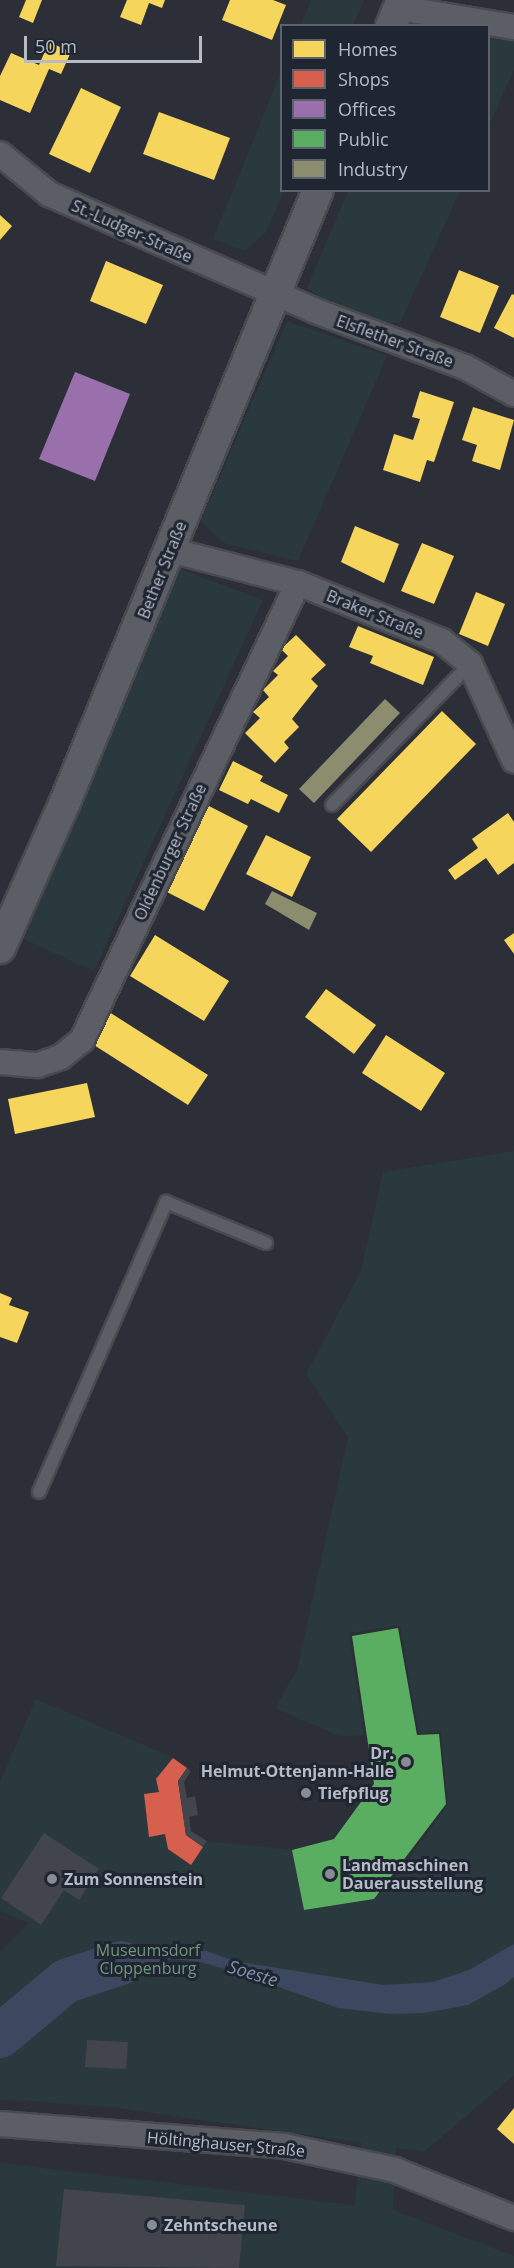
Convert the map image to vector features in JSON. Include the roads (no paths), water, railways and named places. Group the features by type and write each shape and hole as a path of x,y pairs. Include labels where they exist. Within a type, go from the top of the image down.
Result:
{"street":[{"path":"397,11 514,27"},
{"name":"St.-Ludger-Straße","path":"0,154 50,194 274,294"},
{"name":"Bether Straße","path":"0,948 170,550 317,192"},
{"name":"Elsflether Straße","path":"274,294 465,367 514,394"},
{"name":"Braker Straße","path":"170,550 298,583 442,641 470,664 514,760"},
{"name":"Oldenburger Straße","path":"0,1062 38,1065 60,1057 81,1040 298,583"},
{"name":"Höltinghauser Straße","path":"0,2124 285,2146 395,2170 514,2218"}],"lane":[{"path":"332,805 470,664"},
{"path":"39,1492 166,1202 266,1243"}],"water":[{"path":"514,1944 514,1977 504,1985 468,2005 424,2013 390,2014 338,2008 242,1974 201,1962 172,1959 66,1981 90,1968 168,1946 207,1951 234,1961 384,1985 433,1982 469,1970"}],"waterway":[{"name":"Soeste","path":"0,2036 66,1981 121,1963"}],"place":[{"name":"Dr. Helmut-Ottenjann-Halle","path":"406,1762"},
{"name":"Tiefpflug","path":"306,1793"},
{"name":"Landmaschinen Dauerausstellung","path":"330,1874"},
{"name":"Zum Sonnenstein","path":"52,1879"},
{"name":"Zehntscheune","path":"152,2225"}],"park label":[{"name":"Museumsdorf Cloppenburg","path":"148,1959"}]}
